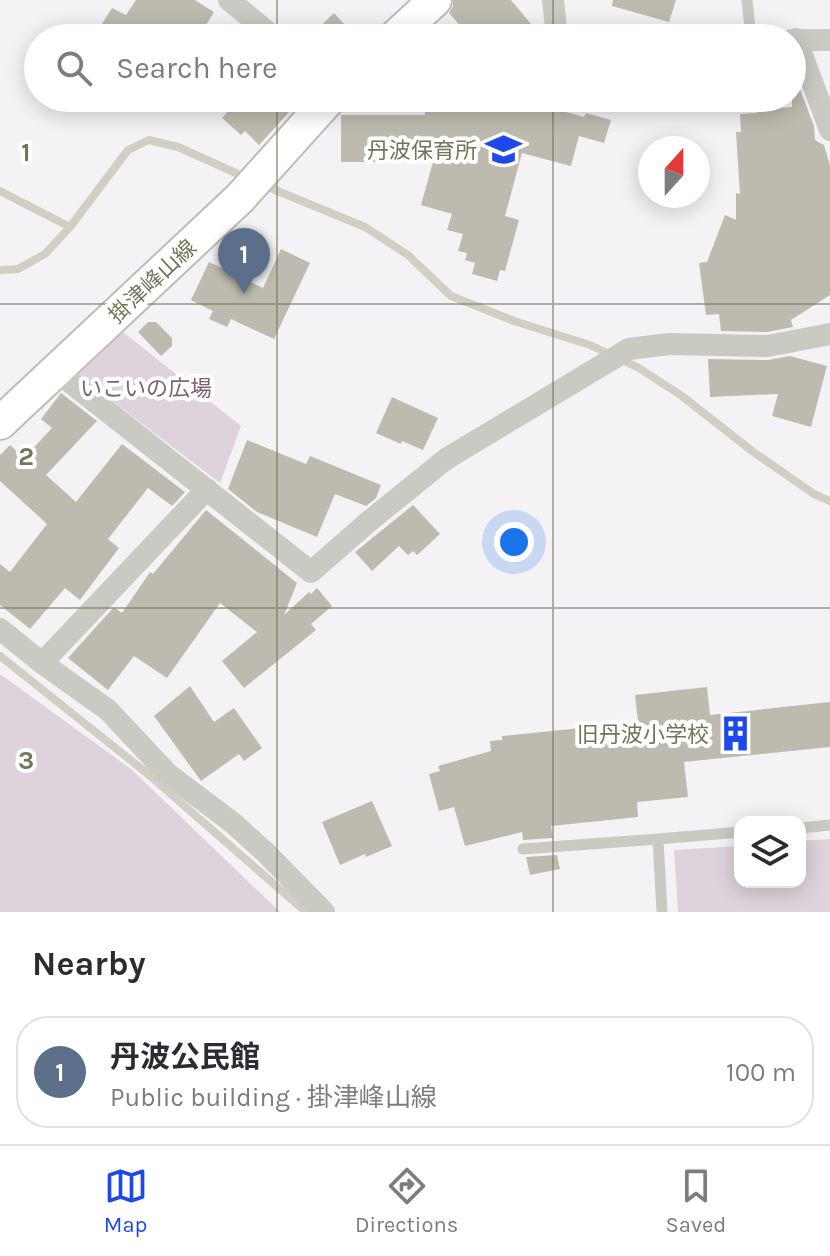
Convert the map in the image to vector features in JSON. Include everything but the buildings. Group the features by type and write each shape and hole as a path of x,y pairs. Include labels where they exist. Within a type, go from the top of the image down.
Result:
{"main road":[{"path":"409,24 435,0"},
{"name":"掛津峰山線","path":"0,423 240,198 317,112"}],"street":[{"path":"229,0 258,24"},
{"path":"553,0 556,24"},
{"path":"806,40 830,40"},
{"path":"806,70 830,130"},
{"path":"56,371 311,572 446,459 629,349 669,344 768,346 830,334"},
{"path":"42,663 207,489"},
{"path":"0,629 108,710 168,774 233,823 324,912"}],"lane":[{"path":"747,0 750,24"},
{"path":"806,827 830,825"},
{"path":"523,849 734,833"},
{"path":"658,839 662,912"}],"green space":[{"name":"いこいの広場","path":"123,332 241,426 220,483 78,375"},
{"path":"0,674 131,769 280,912 0,912"},
{"path":"830,839 830,912 678,912 674,850 734,846 734,888 806,888 806,841"}],"waterway":[{"path":"0,270 18,269 45,254 70,227 128,150 149,140 178,147 247,178"},
{"path":"263,185 365,227 408,255 451,296 514,321 590,345 639,368 682,396 752,451 814,494 830,501"},
{"path":"0,191 70,227"},
{"path":"0,656 148,774 306,912"}],"place":[{"name":"丹波保育所","path":"503,150"},
{"name":"丹波公民館","path":"244,294"},
{"name":"旧丹波小学校","path":"735,734"}]}
